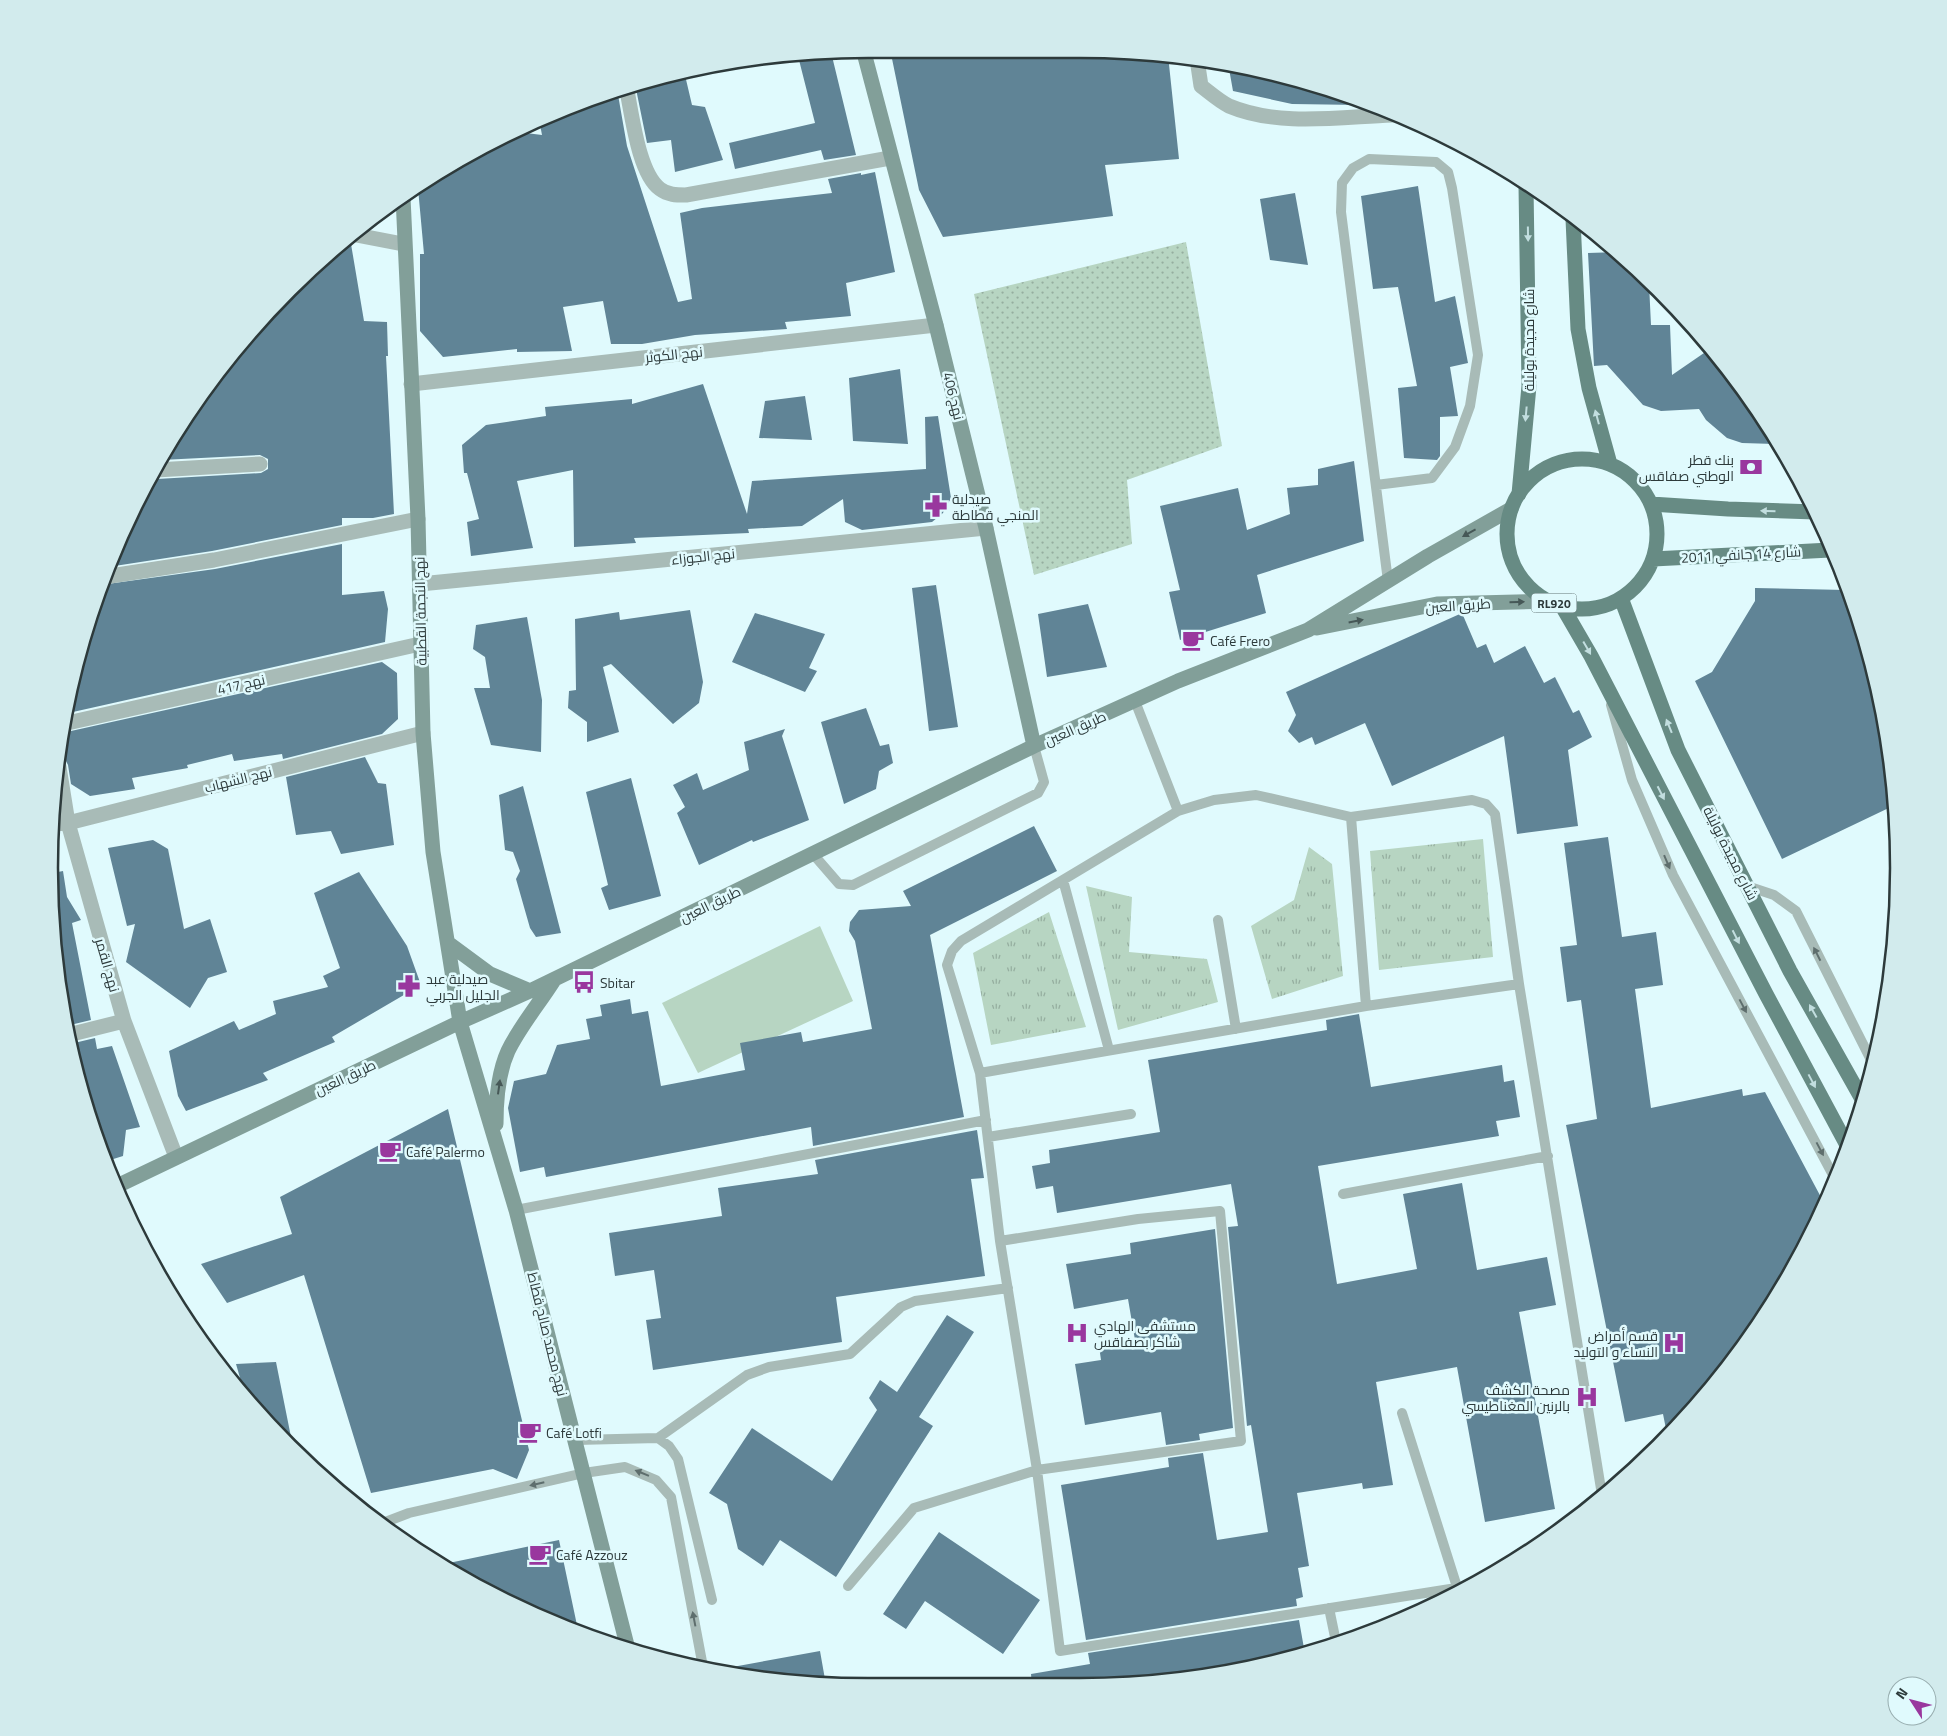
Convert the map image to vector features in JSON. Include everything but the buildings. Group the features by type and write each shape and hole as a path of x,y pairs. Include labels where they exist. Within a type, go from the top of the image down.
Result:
{"main road":[{"name":"شارع مجيدة بوليلة","path":"1519,494 1529,386 1526,192"},
{"path":"1572,225 1578,329 1589,388 1610,464"},
{"name":"RL920","path":"1590,459 1610,464 1627,473 1641,487 1651,504 1656,522 1657,541 1652,559 1634,588 1621,598 1602,606 1589,608 1556,604 1528,585 1513,563 1508,545 1511,509 1519,494 1532,478 1549,466 1569,460 1590,459"},
{"path":"1651,504 1728,510 1807,512"},
{"name":"شارع 14 جانفي 2011","path":"1652,559 1824,550"},
{"name":"شارع مجيدة بوليلة","path":"1621,598 1678,750 1790,971 1858,1091"},
{"path":"1556,604 1605,685 1843,1137"}],"street":[{"name":"نهج 406","path":"864,58 936,324 986,528 1034,746"},
{"path":"1198,66 1201,86 1227,105 1257,116 1290,118 1379,115"},
{"path":"628,94 643,161 658,189 670,195 686,195 890,158"},
{"name":"نهج النجمة القطبية","path":"403,205 403,244 418,519 423,733 433,852 460,1022"},
{"path":"362,236 403,244"},
{"name":"نهج الكوثر","path":"411,384 936,324"},
{"path":"162,470 260,464"},
{"name":"طريق العين","path":"1308,630 1428,556 1511,509"},
{"path":"113,576 214,560 418,519"},
{"name":"نهج الجوزاء","path":"420,584 986,528"},
{"name":"طريق العين","path":"122,1184 460,1022 530,991 1034,746 1178,681 1308,630 1437,604 1556,604"},
{"name":"نهج 417","path":"71,722 420,644"},
{"name":"نهج الشهاب","path":"60,823 423,733"},
{"name":"نهج القمر","path":"60,807 60,823 124,1021 176,1157"},
{"path":"448,943 490,974 530,991"},
{"path":"496,1136 499,1086 507,1054 519,1031 554,979"},
{"path":"75,1033 124,1021"},
{"name":"نهج محمد صالح قطاط","path":"460,1022 496,1136 516,1210 626,1641"}],"lane":[{"path":"1376,485 1432,478 1455,448 1470,406 1478,355 1452,188 1448,172 1436,162 1369,159 1353,168 1342,183 1341,212 1388,581"},
{"path":"1605,685 1632,780 1673,875 1831,1170"},
{"path":"1135,701 1178,812"},
{"path":"813,854 839,884 853,885 1038,793 1044,782 1034,746"},
{"path":"1447,1590 1060,1651 1038,1470 1000,1241 980,1073 947,965 952,951 961,941 1178,812 1214,800 1256,796 1351,817 1472,800 1486,804 1495,814 1519,984 1601,1487"},
{"path":"1351,817 1366,1006"},
{"path":"1063,880 1109,1050"},
{"path":"1748,886 1774,895 1796,911 1868,1052"},
{"path":"1218,920 1236,1029"},
{"path":"980,1073 1366,1006 1519,984"},
{"path":"988,1137 1131,1114"},
{"path":"516,1210 986,1120"},
{"path":"1343,1194 1548,1156"},
{"path":"848,1586 914,1508 1038,1470 1241,1441 1220,1211 1138,1219 1000,1241"},
{"path":"576,1440 658,1438 748,1375 769,1367 850,1354 901,1307 915,1301 1008,1288"},
{"path":"1402,1413 1456,1585"},
{"path":"658,1438 669,1446 678,1459 712,1600"},
{"path":"389,1521 410,1513 584,1473 625,1468 656,1480 671,1497 702,1661"},
{"path":"1329,1608 1335,1637"}],"green space":[{"path":"1186,242 1222,446 1127,480 1132,544 1034,575 974,294"},
{"path":"1483,839 1493,957 1379,970 1370,851"},
{"path":"1309,847 1332,864 1343,976 1272,999 1251,926 1294,900"},
{"path":"1086,886 1132,897 1129,952 1207,959 1218,1002 1118,1030"},
{"path":"1049,912 1086,1027 991,1045 973,953"},
{"path":"820,926 853,1001 698,1073 662,1003"}],"place":[{"name":"بنك قطر الوطني صفاقس","path":"1751,467"},
{"name":"صيدلية المنجي قطاطة","path":"936,506"},
{"name":"Café Frero","path":"1193,640"},
{"name":"Sbitar","path":"584,982"},
{"name":"صيدلية عبد الجليل الجربي","path":"409,986"},
{"name":"Café Palermo","path":"390,1151"},
{"name":"مستشفى الهادي شاكر بصفاقس","path":"1077,1333"},
{"name":"قسم أمراض النساء و التوليد","path":"1674,1343"},
{"name":"مصحة الكشف بالرنين المغناطيسي","path":"1587,1397"},
{"name":"Café Lotfi","path":"530,1432"},
{"name":"Café Azzouz","path":"540,1554"}]}
